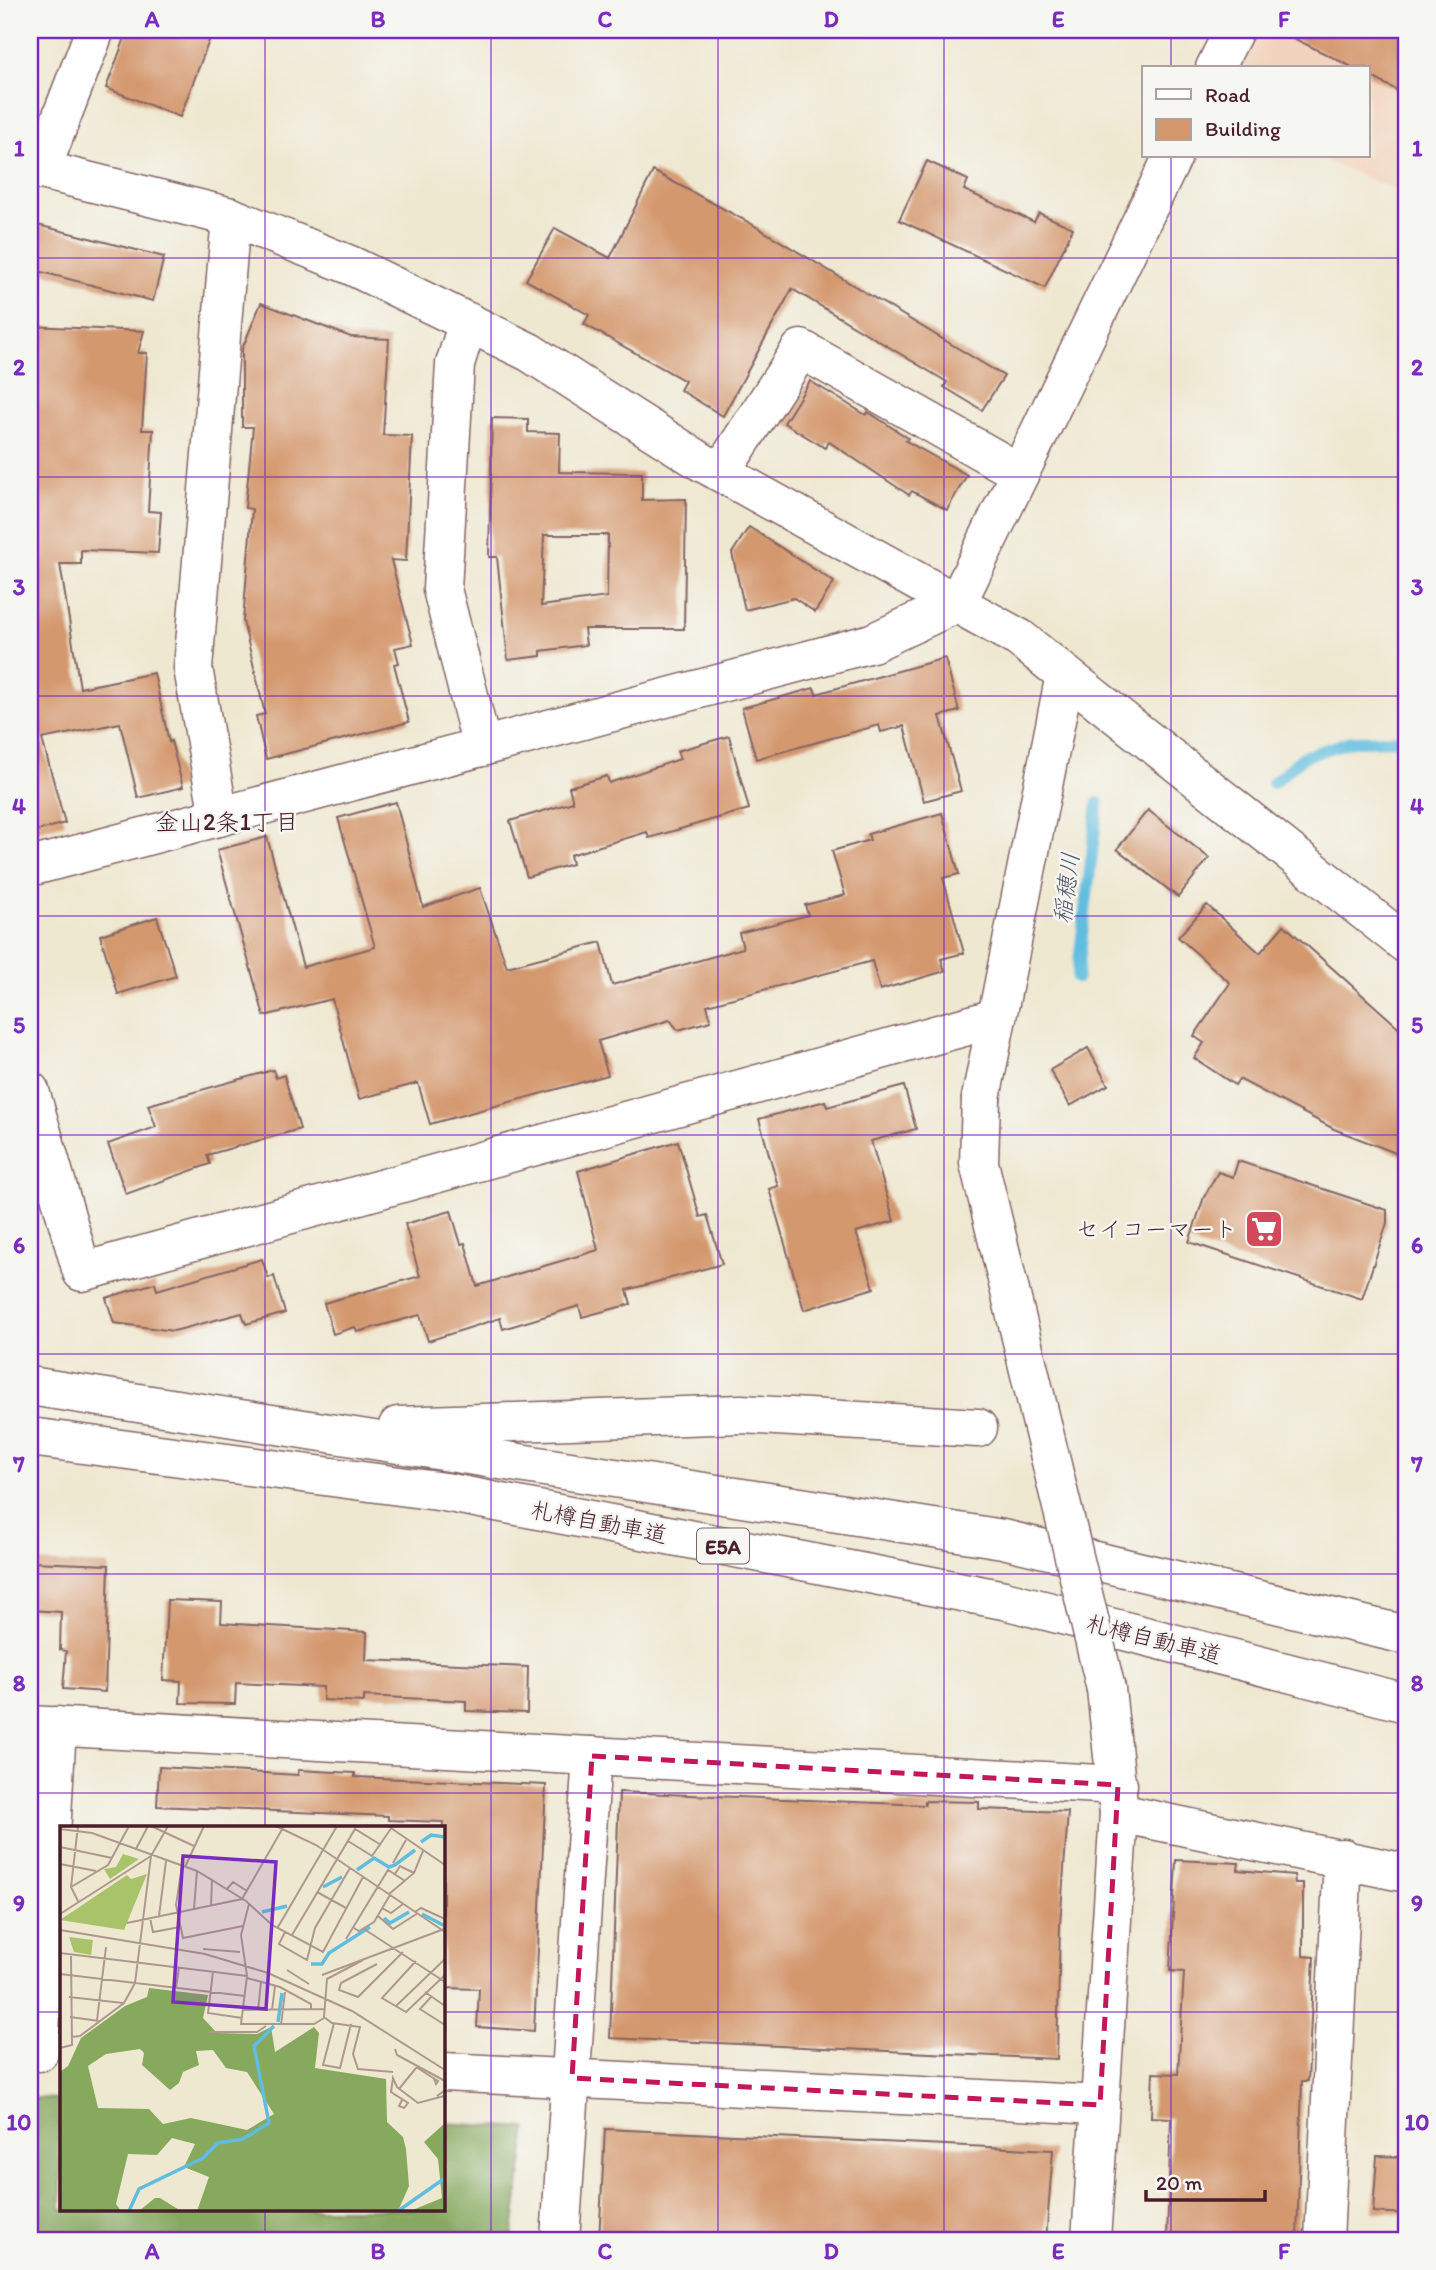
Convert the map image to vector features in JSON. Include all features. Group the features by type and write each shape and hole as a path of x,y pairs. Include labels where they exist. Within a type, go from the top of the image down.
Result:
{"main road":[{"path":"94,30 36,168 231,217 350,265 529,352 721,472 1019,638 1406,944"},
{"path":"1216,66 1234,30"},
{"path":"30,867 872,643 957,603 1172,158"},
{"path":"219,817 193,668 231,217"},
{"path":"468,322 455,364 442,589 482,747"},
{"path":"721,472 801,349 1020,473"},
{"path":"1065,675 981,1098 979,1163 1107,1689 1119,1799 1091,2240"},
{"path":"31,1099 82,1272 996,1018"},
{"name":"札樽自動車道","path":"30,1386 1003,1539 1406,1635"},
{"path":"308,1429 741,1414 978,1428"},
{"name":"札樽自動車道","path":"30,1437 445,1492 1004,1600 1406,1703"},
{"path":"43,2052 43,1726 592,1756 1119,1799 1406,1873"},
{"path":"560,2240 592,1756"},
{"path":"1324,2240 1343,1858"},
{"path":"444,2072 1100,2105"}],"highlighted area":[{"path":"592,1756 1118,1785 1100,2105 572,2078"}],"shaded area":[{"path":"1258,30 1406,30 1406,195 1321,158 1370,158 1370,66 1241,66"}],"green space":[{"path":"30,2098 60,2099 60,2210 444,2210 444,2123 527,2128 512,2240 30,2240"}],"building":[{"path":"128,30 213,30 180,117 106,88"},
{"path":"1277,30 1406,30 1406,95 1370,76 1370,66 1350,66"},
{"path":"927,161 968,180 964,190 1034,222 1039,213 1073,228 1045,288 899,220"},
{"path":"653,171 750,223 1004,376 982,410 944,387 947,382 792,289 723,416 680,390 685,381 584,324 589,315 526,280 555,228 610,258"},
{"path":"30,223 164,257 153,301 30,269"},
{"path":"261,303 351,337 389,339 383,435 412,436 406,561 391,560 413,644 395,648 399,663 394,664 409,722 266,759 256,716 265,714 243,621 252,509 245,508 253,427 242,427 242,349"},
{"path":"30,326 144,331 138,353 147,353 142,430 153,430 148,511 161,512 158,553 81,550 81,564 60,564 80,688 154,673 169,742 171,741 183,787 138,798 120,723 42,739 65,823 30,833"},
{"path":"810,381 866,415 868,412 908,438 906,441 967,475 947,510 912,491 909,495 829,442 825,448 784,423"},
{"path":"492,418 528,419 528,432 560,433 559,472 642,473 642,500 686,499 684,629 584,629 586,645 541,651 541,656 508,660 497,557 489,557","holes":["544,535 608,535 607,597 541,606"]},
{"path":"749,527 834,582 815,612 794,598 745,610 732,553"},
{"path":"945,658 959,711 940,716 961,791 924,801 904,726 881,732 879,725 756,759 742,708 814,688 816,694"},
{"path":"729,736 749,809 649,838 647,832 570,855 572,864 527,877 510,821 573,802 569,787 607,776 609,783 680,759 677,751"},
{"path":"396,802 423,907 480,888 507,967 601,942 612,985 743,948 739,933 808,915 805,905 845,895 832,851 870,840 868,834 942,813 959,874 943,878 964,953 941,959 945,971 880,990 872,961 707,1005 711,1021 678,1030 670,1020 598,1041 608,1075 430,1124 418,1083 359,1099 332,999 264,1016 217,850 267,837 303,967 375,947 338,818"},
{"path":"1148,810 1209,858 1178,897 1117,849"},
{"path":"1207,905 1260,953 1284,925 1406,1034 1406,1157 1334,1129 1239,1079 1235,1085 1194,1058 1204,1043 1194,1036 1230,983 1178,937"},
{"path":"157,917 176,976 118,994 100,935"},
{"path":"1088,1048 1108,1085 1070,1106 1050,1070"},
{"path":"273,1070 276,1078 284,1075 300,1129 207,1155 210,1164 126,1194 108,1144 156,1127 148,1105"},
{"path":"904,1086 916,1129 871,1141 894,1221 856,1232 874,1288 804,1310 769,1189 778,1186 759,1119 825,1101 827,1107"},
{"path":"678,1141 700,1217 707,1215 722,1264 627,1290 631,1304 582,1317 579,1306 503,1329 500,1318 428,1341 420,1315 357,1332 355,1327 333,1334 324,1303 420,1276 405,1224 451,1211 461,1244 465,1243 477,1286 598,1250 578,1171"},
{"path":"1238,1161 1387,1210 1387,1223 1362,1299 1189,1242 1204,1197 1218,1172 1233,1177"},
{"path":"262,1259 268,1278 274,1276 285,1313 246,1324 242,1313 174,1331 114,1323 106,1298 155,1283 157,1290"},
{"path":"30,1562 109,1565 105,1692 63,1689 66,1651 60,1650 61,1612 30,1610"},
{"path":"167,1600 222,1602 221,1623 367,1632 366,1660 528,1667 527,1713 466,1711 466,1701 364,1696 364,1702 323,1700 323,1687 236,1683 235,1704 180,1703 181,1681 163,1680"},
{"path":"159,1767 298,1775 298,1770 355,1773 355,1777 546,1785 534,2031 477,2027 479,1989 444,1988 443,1822 388,1820 388,1816 157,1806"},
{"path":"619,1792 925,1805 925,1801 979,1802 979,1809 1068,1812 1060,1925 1057,2059 610,2038"},
{"path":"1176,1860 1239,1863 1238,1870 1294,1875 1295,1883 1303,1883 1303,1956 1314,1957 1308,2081 1302,2081 1297,2240 1167,2240 1171,2118 1151,2117 1153,2073 1178,2074 1184,1972 1170,1971"},
{"path":"605,2129 1053,2150 1046,2240 599,2240"},
{"path":"1377,2156 1406,2157 1406,2214 1373,2212"}],"waterway":[{"name":"稲穂川","path":"1273,783 1303,757 1352,741 1406,740"},
{"name":"稲穂川","path":"1077,978 1098,803"}],"place":[{"name":"セイコーマート","path":"1264,1229"}],"district":[{"name":"金山2条1丁目","path":"227,821"}]}
